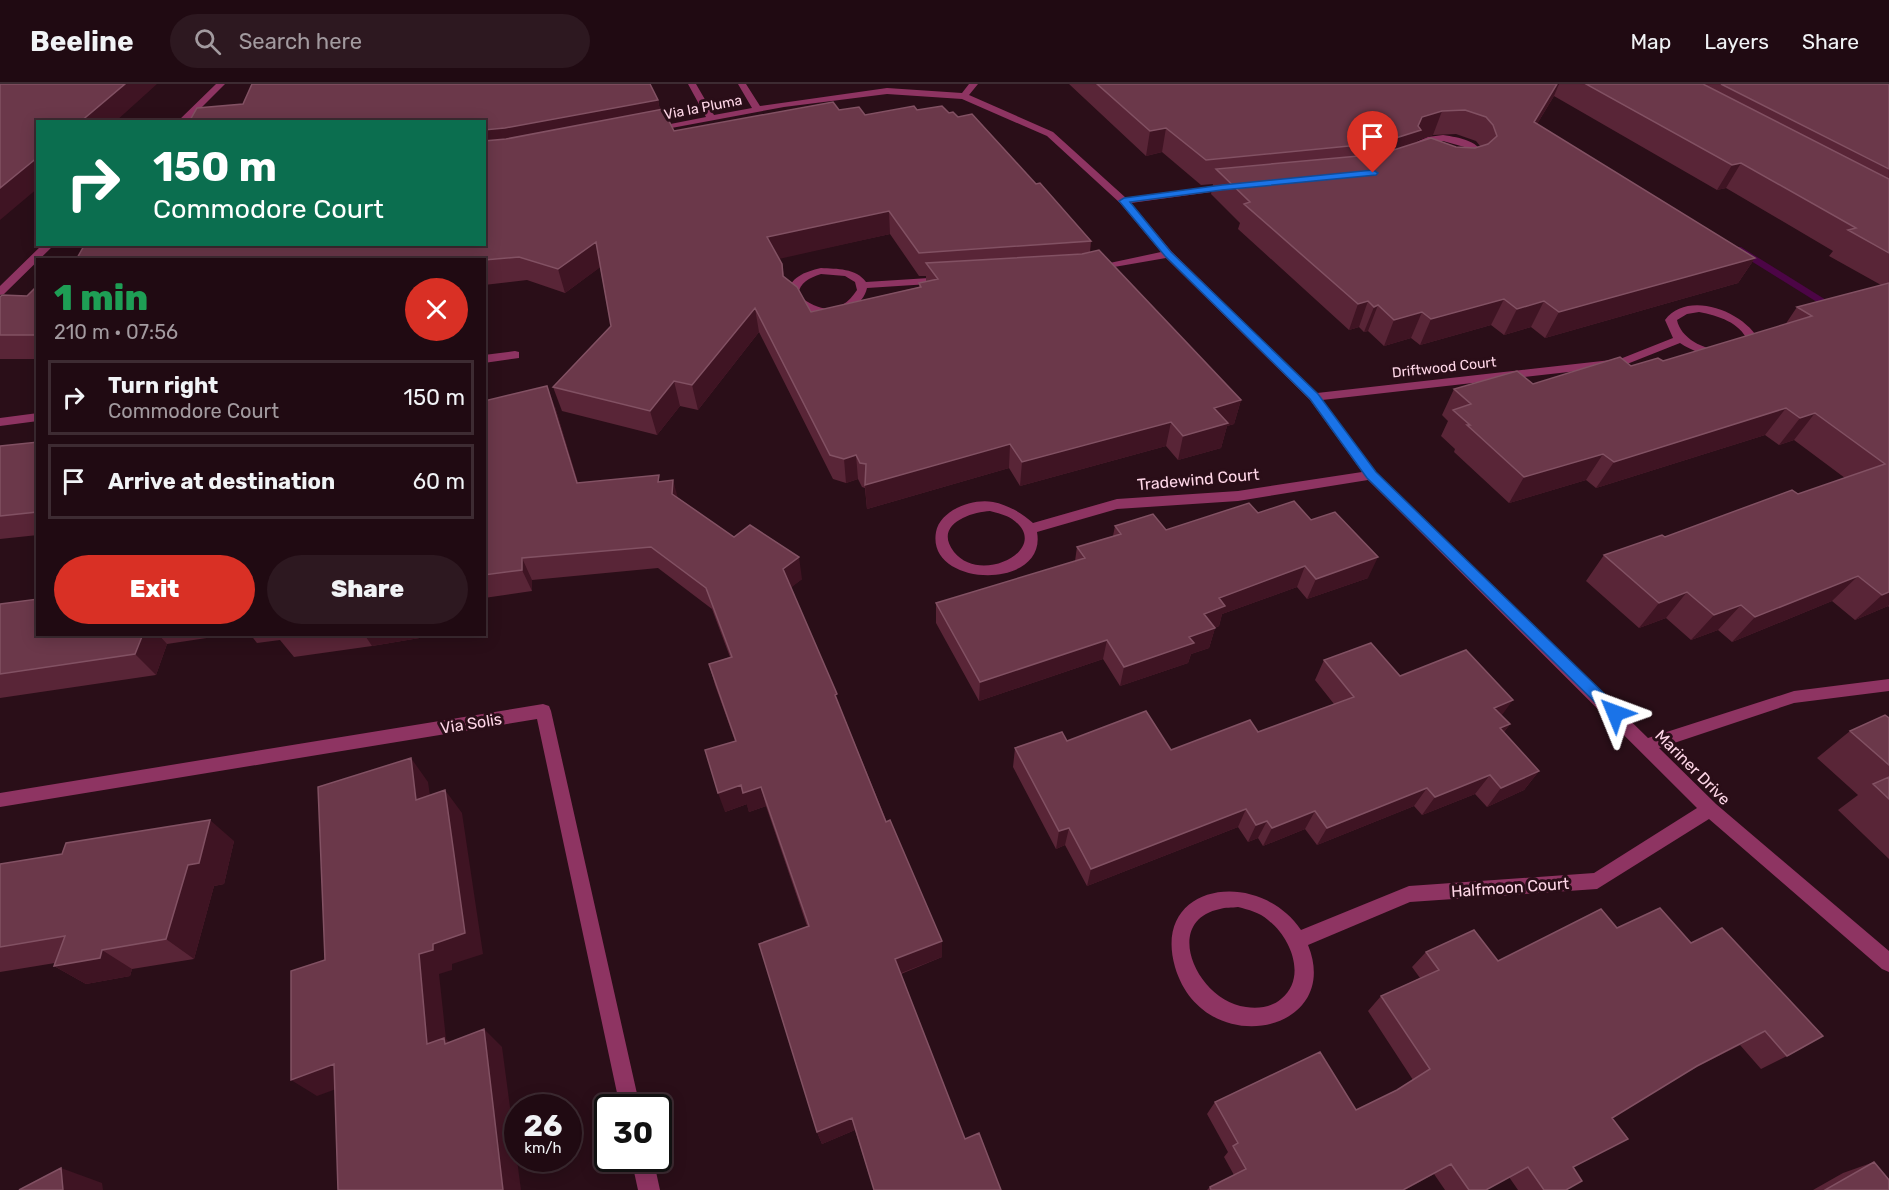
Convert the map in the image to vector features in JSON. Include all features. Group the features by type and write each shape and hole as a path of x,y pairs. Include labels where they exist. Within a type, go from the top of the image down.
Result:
{"street":[{"path":"183,120 221,84"},
{"path":"692,84 712,119"},
{"path":"742,84 758,110"},
{"path":"964,96 974,84"},
{"name":"Via la Pluma","path":"638,133 758,110 888,91 964,96"},
{"name":"Mariner Drive","path":"964,96 1050,134 1124,201 1168,254 1314,397 1371,475 1710,809 1889,963"},
{"path":"1443,138 1455,140 1476,149 1480,155 1480,160 1475,165 1454,168 1417,158 1417,146 1431,139 1443,138"},
{"path":"1124,201 1246,185"},
{"path":"0,292 48,246"},
{"path":"1079,272 1168,254"},
{"path":"820,271 847,273 857,278 862,285 863,293 858,301 835,311 807,309 792,296 792,288 798,281 820,271"},
{"path":"862,285 954,280"},
{"path":"1699,309 1730,317 1751,334 1754,342 1750,349 1725,354 1709,351 1680,339 1672,328 1671,320 1676,314 1685,310 1699,309"},
{"name":"Driftwood Court","path":"1314,397 1622,363 1680,339"},
{"path":"486,359 516,355"},
{"path":"0,422 36,417"},
{"name":"Tradewind Court","path":"1030,529 1117,504 1238,496 1371,475"},
{"path":"991,506 1007,510 1022,518 1030,529 1032,542 1028,554 1017,564 1000,570 982,571 965,567 951,559 943,547 941,534 947,522 959,513 974,507 991,506"},
{"path":"1647,745 1794,697 1889,685"},
{"name":"Via Solis","path":"0,800 543,711 627,1094"},
{"name":"Halfmoon Court","path":"1298,940 1408,894 1597,881 1710,809"},
{"path":"1238,899 1261,906 1282,921 1298,940 1304,964 1302,987 1290,1005 1270,1016 1245,1018 1220,1011 1199,994 1185,972 1179,949 1183,927 1196,910 1215,901 1238,899"},
{"path":"645,1172 649,1190"}],"building":[{"path":"0,84 125,84 82,120 36,120 36,159 0,188"},
{"path":"252,84 650,84 658,100 486,130 486,120 190,120 197,108 243,104"},
{"path":"1097,84 1557,84 1534,122 1755,258 1559,312 1544,301 1517,309 1504,299 1431,319 1422,312 1394,320 1378,305 1374,307 1368,301 1358,304 1244,204 1250,202 1216,169 1381,154 1431,138 1456,147 1475,148 1488,144 1497,136 1493,125 1486,117 1465,110 1442,111 1422,117 1418,126 1421,130 1380,143 1206,160 1166,128 1150,131"},
{"path":"1586,84 1703,84 1889,179 1889,253 1848,230 1856,228 1741,163 1732,165"},
{"path":"1721,84 1889,84 1889,169"},
{"path":"833,102 839,110 859,107 865,115 914,106 917,110 942,106 949,113 953,112 958,117 972,114 1036,184 1040,183 1091,241 919,253 889,211 767,237 782,264 783,276 797,287 811,312 921,287 919,283 938,279 926,263 1082,254 1099,250 1241,400 1214,408 1228,423 1183,436 1171,422 1022,462 1010,444 865,485 866,464 860,463 856,455 844,459 830,455 755,308 692,385 674,381 650,411 553,387 611,326 596,242 558,269 519,257 486,260 486,258 77,258 84,246 486,246 486,141 663,109 674,131"},
{"path":"1889,283 1889,592 1882,595 1858,576 1755,617 1741,605 1714,615 1687,592 1659,603 1604,555 1662,535 1665,537 1792,490 1798,494 1885,464 1815,413 1800,418 1786,408 1614,462 1603,454 1524,477 1453,410 1471,404 1454,389 1517,371 1533,384 1620,357 1631,366 1658,358 1663,361 1812,316 1797,307"},
{"path":"36,287 36,335 0,335 0,297 2,295 27,296"},
{"path":"547,386 577,483 659,475 658,482 673,480 672,494 734,537 750,525 799,557 783,569 837,694 835,695 886,822 890,820 942,941 895,959 965,1139 979,1133 1001,1190 874,1190 852,1118 817,1132 759,944 809,926 761,787 743,793 741,785 718,793 705,750 736,741 709,664 732,657 706,588 651,547 522,558 522,570 486,575 486,401"},
{"path":"36,442 36,512 0,516 0,446"},
{"path":"1294,501 1311,520 1335,512 1378,557 1316,579 1305,566 1219,598 1225,606 1204,614 1215,628 1189,637 1194,643 1124,667 1107,640 980,682 936,603 1085,558 1077,547 1121,534 1115,526 1153,514 1166,530 1249,503 1258,513"},
{"path":"36,599 36,636 142,636 135,654 0,674 0,604"},
{"path":"1371,643 1400,676 1466,650 1513,700 1494,708 1510,724 1500,728 1539,771 1501,788 1490,775 1435,797 1427,788 1327,828 1315,811 1272,828 1267,821 1256,825 1246,809 1091,869 1069,828 1059,831 1015,748 1062,732 1067,741 1146,711 1171,750 1250,720 1258,732 1354,697 1324,660"},
{"path":"1885,715 1889,718 1889,765 1850,731"},
{"path":"411,758 416,800 445,790 465,933 433,944 433,950 419,954 427,1044 444,1038 445,1044 484,1029 503,1190 338,1190 334,1064 291,1080 291,971 325,960 318,787"},
{"path":"1889,777 1889,799 1873,784"},
{"path":"210,820 199,863 188,865 166,939 102,950 100,958 54,966 65,936 0,947 0,864 62,854 66,843"},
{"path":"1660,908 1691,943 1722,928 1823,1036 1787,1056 1765,1031 1697,1066 1612,1118 1628,1139 1573,1167 1582,1181 1566,1190 1544,1190 1528,1167 1486,1190 1469,1190 1451,1164 1403,1190 1211,1190 1210,1187 1246,1169 1233,1146 1238,1143 1215,1102 1320,1052 1356,1110 1397,1090 1430,1069 1381,996 1439,970 1426,952 1474,930 1498,961 1601,909 1617,928"},
{"path":"1874,1162 1889,1180 1889,1190 1825,1190"},
{"path":"61,1168 63,1190 19,1190"}],"waterway":[{"path":"1738,249 1837,310"}],"route":[{"path":"1373,173 1222,188 1124,201 1168,254 1314,397 1371,475 1615,713"}]}
